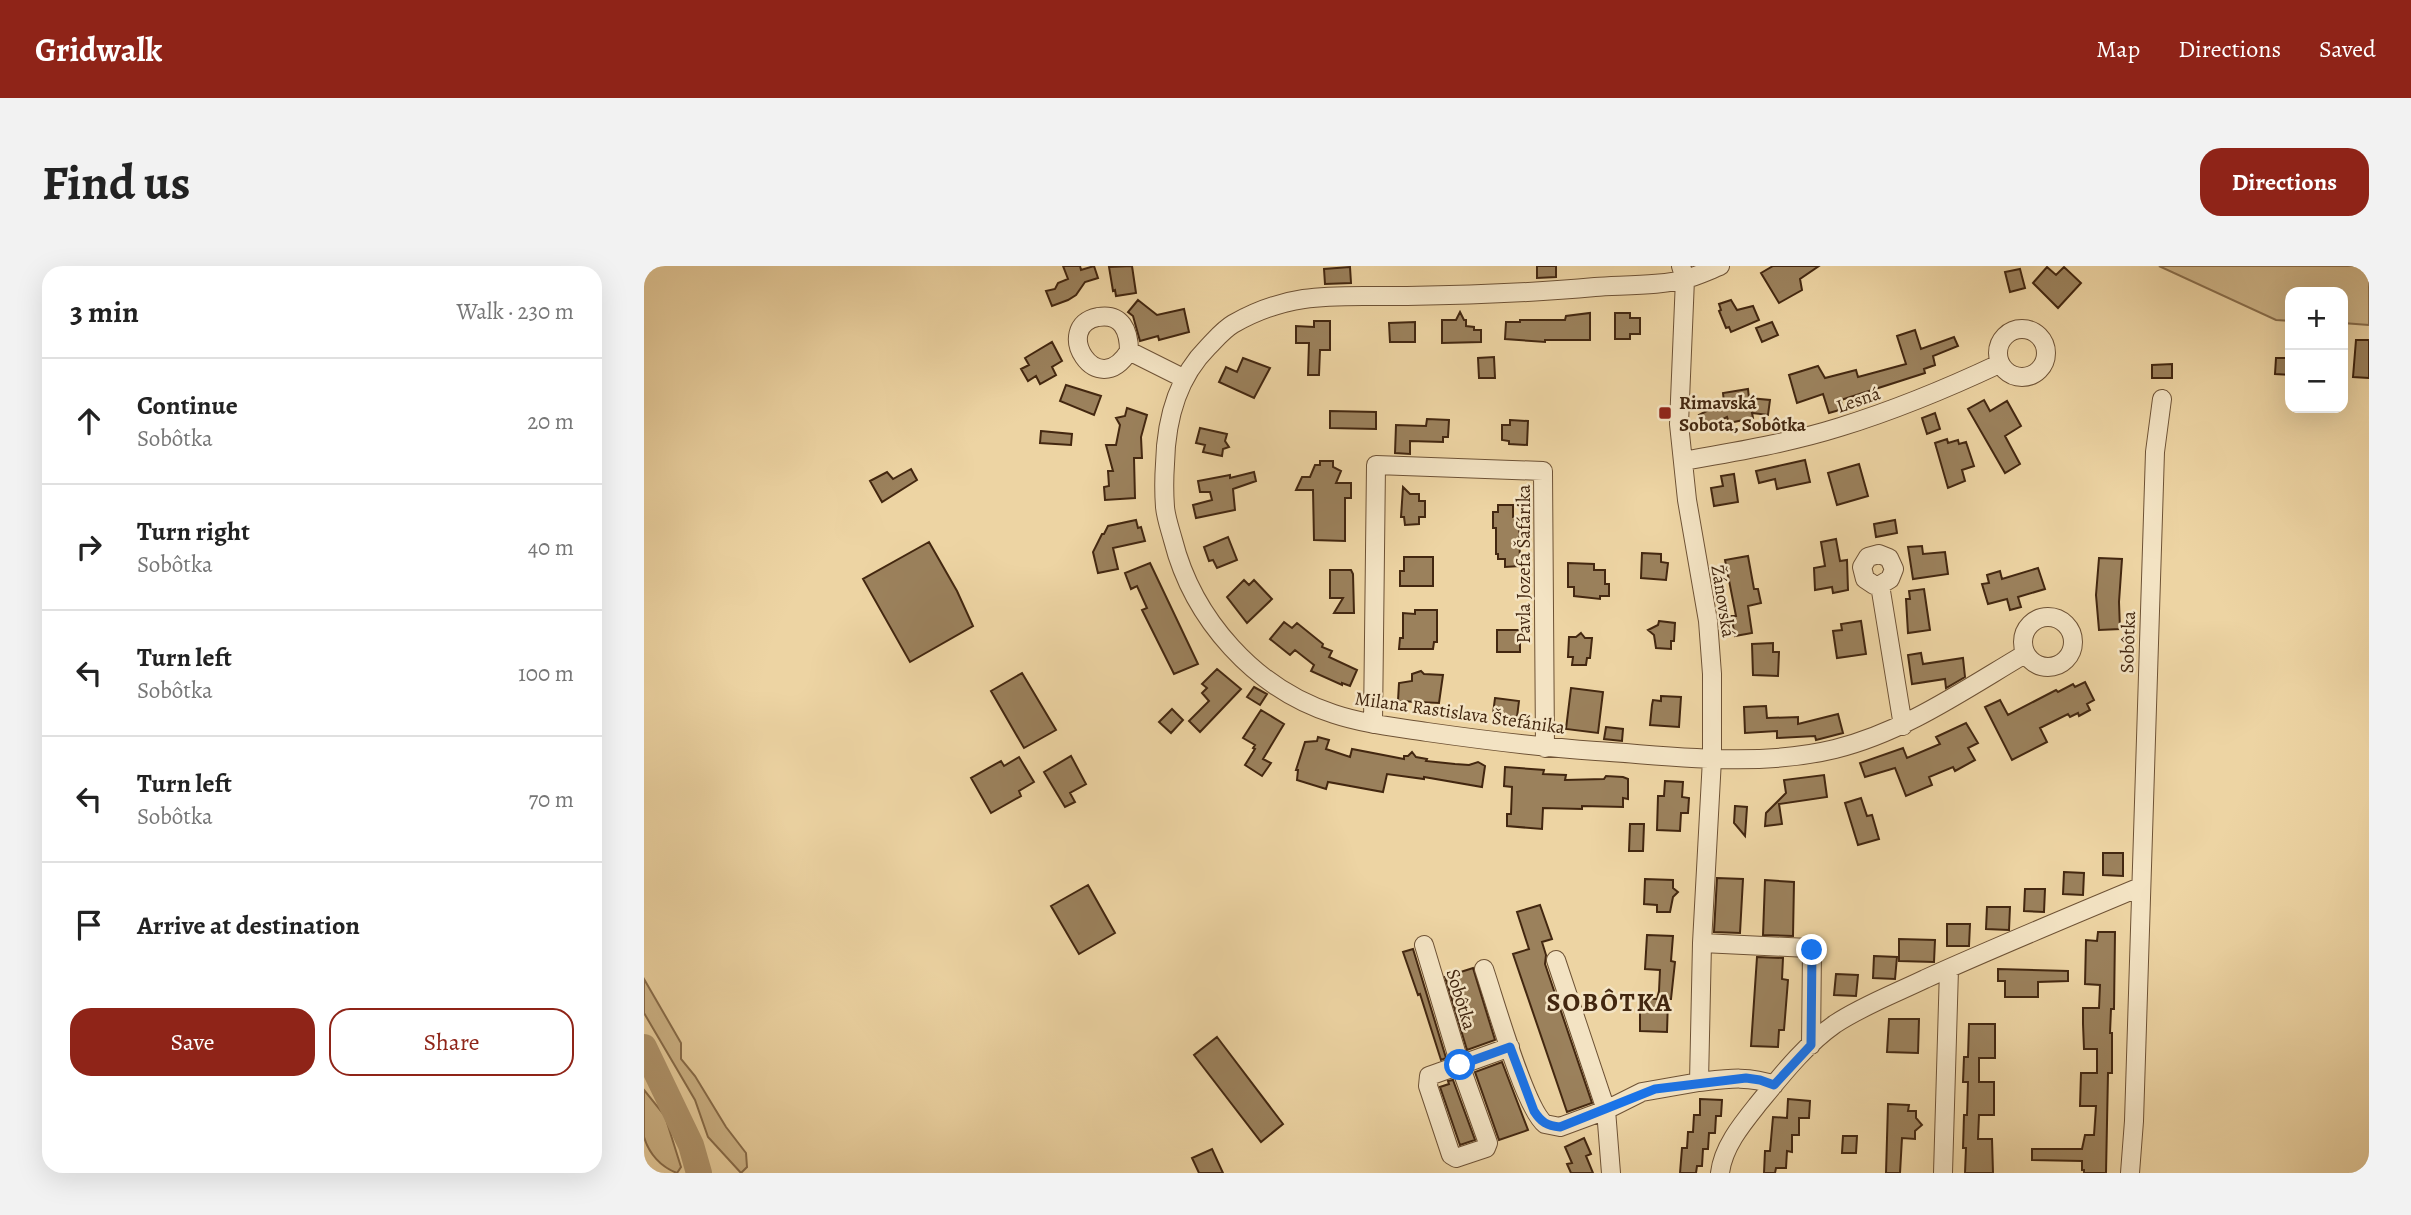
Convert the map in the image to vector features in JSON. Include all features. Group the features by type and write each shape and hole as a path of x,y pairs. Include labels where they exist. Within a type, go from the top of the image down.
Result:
{"street":[{"name":"Milana Rastislava Štefánika","path":"1720,266 1516,294 1333,296 1295,299 1258,310 1227,328 1194,360 1183,378 1176,395 1166,446 1165,510 1176,555 1192,593 1209,620 1229,646 1254,669 1279,688 1332,714 1373,724 1545,748 1712,759 1763,759 1837,749 1903,726 2025,654"},
{"name":"Žánovská","path":"1683,273 1679,424 1708,621 1713,674 1712,759 1702,943"},
{"path":"1129,351 1183,378"},
{"name":"Lesná","path":"1683,461 1762,447 1839,428 1935,394 1999,363"},
{"name":"Sobôtka","path":"2130,1173 2134,1121 2155,452 2162,399"},
{"name":"Pavla Jozefa Šafárika","path":"1373,724 1376,465 1544,471 1545,748"},
{"path":"1880,585 1903,726"},
{"path":"1720,1173 1721,1163 1734,1136 1774,1085 1811,1045 1836,1024 1948,969 2140,887"},
{"path":"1699,1082 1702,943 1812,950 1811,1045"},
{"name":"Sobôtka","path":"1424,945 1460,1065 1488,1143 1486,1148 1456,1158 1451,1155 1428,1086 1429,1076 1460,1065 1510,1047"},
{"path":"1556,960 1606,1110 1611,1173"},
{"name":"Sobôtka","path":"1484,969 1534,1111 1545,1124 1560,1127 1642,1093 1699,1082 1746,1078 1774,1085"},
{"path":"1944,1173 1948,969"}],"shaded area":[{"path":"2159,266 2369,266 2369,325 2348,323 2348,287 2285,287 2285,321 2276,320"},
{"path":"644,979 681,1043 681,1059 746,1153 747,1167 741,1173 708,1137 695,1100 644,1013"},
{"path":"644,1090 665,1116 681,1167 677,1173 661,1163 646,1143"}],"building":[{"path":"1063,266 1080,266 1081,270 1094,266 1098,278 1085,282 1076,295 1052,306 1046,291 1055,289 1058,283 1068,279"},
{"path":"1132,266 1136,293 1116,296 1109,267"},
{"path":"1537,266 1556,266 1556,277 1537,278"},
{"path":"1773,266 1819,266 1800,279 1802,290 1779,303 1761,273"},
{"path":"1350,267 1351,283 1325,284 1324,269"},
{"path":"2047,267 2056,275 2064,267 2081,283 2058,308 2033,283"},
{"path":"2020,269 2025,288 2010,292 2005,272"},
{"path":"1138,300 1157,315 1184,309 1189,332 1159,340 1158,336 1140,341 1133,316 1128,312"},
{"path":"1731,300 1737,310 1753,306 1759,320 1731,332 1729,327 1726,328 1719,304"},
{"path":"1460,312 1466,320 1466,326 1481,330 1481,342 1442,343 1442,320 1456,320"},
{"path":"1590,313 1590,340 1545,342 1505,339 1506,322 1565,320 1566,316"},
{"path":"1615,313 1630,313 1630,318 1640,318 1640,334 1630,334 1630,339 1615,339"},
{"path":"1314,321 1330,321 1330,350 1320,350 1319,375 1308,375 1309,343 1296,343 1296,326 1314,327"},
{"path":"1415,322 1415,342 1390,342 1389,323"},
{"path":"1772,322 1778,335 1762,342 1756,328"},
{"path":"1915,330 1921,349 1954,337 1958,346 1933,356 1935,365 1924,369 1925,373 1841,400 1843,409 1829,413 1823,394 1797,403 1789,375 1818,366 1825,378 1856,370 1858,377 1906,364 1897,336"},
{"path":"2356,340 2369,340 2369,378 2353,377"},
{"path":"1052,342 1062,361 1052,367 1056,375 1040,384 1036,376 1028,381 1021,369 1029,365 1025,358"},
{"path":"1494,357 1495,378 1479,378 1478,358"},
{"path":"1243,358 1270,368 1254,398 1219,382 1226,367 1237,372"},
{"path":"2276,358 2285,358 2285,375 2275,374"},
{"path":"2172,364 2172,378 2152,378 2152,365"},
{"path":"1066,385 1101,396 1094,415 1060,401"},
{"path":"1748,389 1749,398 1770,400 1768,415 1752,413 1753,418 1729,423 1727,417 1706,428 1699,415 1724,402 1723,393"},
{"path":"1984,400 1990,411 2007,401 2021,426 2005,436 2020,464 2005,473 1968,409"},
{"path":"1127,408 1147,415 1141,437 1142,458 1134,458 1135,498 1105,500 1104,487 1109,486 1108,471 1113,471 1106,445 1116,445 1120,425 1116,418 1125,416"},
{"path":"1330,411 1376,412 1376,429 1330,428"},
{"path":"1935,413 1940,429 1927,434 1922,418"},
{"path":"1427,419 1449,420 1448,437 1443,437 1443,442 1410,441 1410,454 1395,453 1396,425 1426,426"},
{"path":"1510,420 1528,421 1527,445 1509,444 1509,441 1502,440 1502,425 1510,425"},
{"path":"1200,428 1227,434 1225,441 1229,447 1223,449 1222,456 1203,452 1205,445 1196,443"},
{"path":"1041,431 1072,434 1071,445 1040,443"},
{"path":"1947,439 1948,443 1958,440 1959,444 1966,442 1974,466 1962,470 1965,481 1948,488 1935,443"},
{"path":"1805,460 1810,482 1777,489 1775,479 1759,483 1756,471"},
{"path":"1320,461 1333,461 1333,467 1341,471 1336,483 1351,483 1351,498 1345,498 1345,541 1314,540 1313,490 1296,490 1302,477 1310,477 1315,465 1320,465"},
{"path":"1859,464 1868,496 1837,505 1828,473"},
{"path":"911,469 917,480 882,502 870,481 887,472 893,479"},
{"path":"1254,472 1256,481 1233,489 1235,510 1196,518 1193,505 1212,500 1210,492 1200,492 1198,481 1230,475 1230,478"},
{"path":"1734,474 1738,502 1714,506 1711,488 1723,486 1721,476"},
{"path":"1403,487 1410,494 1419,494 1419,501 1425,501 1425,517 1419,517 1419,524 1405,525 1404,517 1401,517"},
{"path":"1498,505 1513,505 1513,517 1519,517 1520,566 1505,567 1505,559 1498,559 1496,554 1493,512 1498,512"},
{"path":"1136,520 1145,541 1113,548 1118,569 1098,573 1093,552 1102,534 1108,526"},
{"path":"1895,520 1897,533 1876,537 1874,524"},
{"path":"1228,537 1237,560 1217,568 1213,560 1209,561 1204,547"},
{"path":"1836,539 1840,561 1847,560 1848,590 1833,593 1832,587 1815,590 1814,568 1825,566 1821,542"},
{"path":"929,542 973,626 910,662 863,579"},
{"path":"1922,546 1923,554 1945,552 1948,574 1913,579 1908,547"},
{"path":"1642,553 1661,554 1661,562 1668,563 1666,580 1641,578"},
{"path":"1748,556 1754,589 1758,589 1761,603 1748,606 1752,633 1735,636 1731,616 1736,616 1725,560"},
{"path":"1404,557 1433,557 1433,586 1400,586"},
{"path":"2099,558 2122,559 2120,629 2099,630 2096,595"},
{"path":"1150,563 1198,664 1174,674 1142,610 1147,608 1137,586 1131,589 1125,573"},
{"path":"1568,563 1594,564 1594,570 1605,570 1605,584 1609,584 1609,596 1600,596 1600,599 1574,596 1574,587 1568,587"},
{"path":"2038,568 2045,589 2018,597 2021,607 2010,610 2007,599 1988,604 1982,584 1989,583 1987,575 2000,571 2002,579"},
{"path":"1330,570 1351,570 1354,613 1334,613 1343,598 1330,598"},
{"path":"1244,580 1249,585 1254,580 1272,599 1247,623 1227,597"},
{"path":"1924,589 1930,630 1908,633 1906,599 1910,599 1909,591"},
{"path":"1415,610 1437,610 1437,642 1434,642 1433,649 1399,649 1400,638 1403,638 1403,613 1415,614"},
{"path":"1659,621 1675,623 1671,649 1656,648 1654,635 1648,630 1658,625"},
{"path":"1861,621 1866,654 1837,658 1833,631 1842,630 1841,624"},
{"path":"1284,622 1292,628 1297,623 1323,644 1322,647 1332,651 1329,657 1357,670 1350,686 1311,671 1314,665 1295,650 1290,655 1270,639"},
{"path":"1497,630 1520,630 1520,652 1497,652"},
{"path":"1581,633 1585,638 1592,638 1590,658 1587,658 1586,665 1572,665 1573,657 1568,657 1569,637 1576,637"},
{"path":"1773,643 1773,652 1779,652 1778,676 1753,675 1752,644"},
{"path":"1921,653 1923,664 1963,658 1965,677 1946,688 1945,679 1912,684 1908,655"},
{"path":"1217,669 1241,689 1200,732 1189,721 1209,701 1202,693 1207,688 1202,684"},
{"path":"1421,671 1424,674 1443,675 1439,703 1398,701 1399,683 1412,681 1412,674"},
{"path":"1022,673 1056,730 1024,748 991,691"},
{"path":"2085,682 2094,700 2087,704 2090,710 2079,716 2078,713 2070,717 2068,714 2040,728 2047,742 2012,760 1985,707 2000,700 2008,715 2056,690 2058,692 2073,684 2075,687"},
{"path":"1254,687 1267,694 1260,705 1247,697"},
{"path":"1571,688 1603,692 1598,733 1566,729"},
{"path":"1661,696 1681,697 1679,727 1650,725 1653,700 1661,701"},
{"path":"1495,698 1519,701 1517,717 1493,714"},
{"path":"1766,706 1767,718 1798,717 1798,724 1838,714 1843,733 1816,740 1815,736 1777,738 1777,731 1745,733 1744,707"},
{"path":"1172,709 1183,720 1171,733 1159,722"},
{"path":"1261,710 1284,724 1263,759 1271,763 1262,776 1245,765 1255,745 1243,738"},
{"path":"1966,723 1978,743 1968,748 1975,760 1955,771 1953,767 1929,777 1932,785 1906,796 1895,768 1865,777 1860,763 1903,748 1907,758 1940,744 1936,737"},
{"path":"1606,727 1623,729 1622,741 1604,739"},
{"path":"1318,737 1329,740 1326,749 1350,757 1352,749 1404,759 1404,756 1412,752 1416,757 1427,759 1426,761 1469,765 1478,762 1485,766 1482,787 1387,774 1383,792 1328,782 1326,789 1297,780 1296,770 1305,742 1317,741"},
{"path":"1071,756 1086,784 1070,793 1075,802 1065,807 1044,772"},
{"path":"1019,757 1034,782 1019,791 1021,796 991,813 971,778 1001,761 1004,766"},
{"path":"1505,767 1544,770 1543,774 1566,775 1565,780 1623,777 1628,779 1628,799 1623,798 1623,807 1543,808 1542,829 1507,826 1507,814 1511,814 1512,787 1504,786"},
{"path":"1824,775 1827,797 1779,804 1782,824 1765,826 1766,813 1786,793 1784,780"},
{"path":"1665,781 1683,782 1682,797 1689,798 1688,813 1681,813 1680,831 1657,830 1658,796 1664,796"},
{"path":"1861,798 1867,816 1872,815 1879,839 1858,845 1845,803"},
{"path":"1735,806 1747,807 1745,836 1734,823"},
{"path":"1630,824 1644,824 1643,851 1629,851"},
{"path":"2103,853 2123,853 2123,876 2103,875"},
{"path":"2064,872 2084,873 2083,895 2063,894"},
{"path":"1717,878 1743,879 1740,933 1714,932"},
{"path":"1645,879 1673,880 1673,888 1678,892 1673,897 1670,912 1657,912 1657,905 1644,904"},
{"path":"1765,880 1794,882 1793,936 1763,935"},
{"path":"1088,885 1115,933 1079,954 1051,906"},
{"path":"2025,889 2045,889 2044,912 2024,911"},
{"path":"1540,905 1552,939 1542,942 1546,955 1545,964 1592,1103 1567,1112 1513,954 1529,949 1517,912"},
{"path":"1987,907 2010,907 2009,930 1986,929"},
{"path":"1947,924 1970,924 1969,946 1947,946"},
{"path":"2098,932 2115,932 2114,1009 2111,1009 2110,1033 2112,1073 2108,1073 2106,1173 2084,1173 2082,1161 2032,1160 2032,1149 2082,1149 2085,1135 2094,1135 2096,1106 2080,1106 2081,1073 2097,1073 2097,1049 2084,1049 2083,1008 2099,1008 2100,985 2085,984 2086,940 2097,941"},
{"path":"1647,935 1673,936 1671,961 1675,962 1671,999 1668,999 1667,1032 1640,1031 1640,998 1657,999 1659,991 1660,970 1645,969"},
{"path":"1899,939 1935,940 1934,962 1899,961"},
{"path":"1413,949 1446,1058 1441,1060 1403,952"},
{"path":"1874,956 1897,957 1895,979 1873,978"},
{"path":"1757,957 1783,958 1782,979 1788,980 1784,1030 1779,1030 1778,1047 1751,1046"},
{"path":"1473,968 1495,1040 1467,1050 1445,977"},
{"path":"1998,969 2068,971 2068,981 2038,982 2038,997 2005,997 2005,981 1998,981"},
{"path":"1836,974 1858,975 1856,996 1834,995"},
{"path":"1889,1019 1919,1019 1918,1053 1887,1052"},
{"path":"1969,1024 1995,1024 1995,1058 1979,1058 1979,1082 1994,1082 1994,1115 1979,1115 1978,1139 1992,1139 1993,1173 1965,1173 1964,1115 1967,1115 1968,1082 1963,1082 1964,1057 1968,1057"},
{"path":"1217,1037 1283,1124 1261,1142 1194,1055"},
{"path":"1502,1062 1528,1130 1499,1140 1475,1072"},
{"path":"1453,1080 1475,1140 1460,1145 1440,1087"},
{"path":"1700,1099 1722,1100 1721,1116 1716,1116 1715,1133 1709,1133 1708,1149 1703,1149 1702,1166 1697,1166 1696,1173 1680,1173 1682,1148 1687,1148 1688,1132 1693,1132 1694,1115 1700,1115"},
{"path":"1788,1099 1810,1101 1809,1118 1799,1118 1799,1135 1792,1135 1792,1152 1787,1151 1786,1168 1776,1168 1775,1173 1764,1173 1765,1151 1770,1151 1773,1117 1787,1118"},
{"path":"1888,1104 1909,1105 1908,1111 1916,1111 1916,1118 1922,1125 1915,1131 1915,1139 1902,1138 1900,1173 1886,1173"},
{"path":"1843,1136 1857,1136 1856,1153 1842,1153"},
{"path":"1584,1138 1591,1154 1586,1156 1593,1173 1571,1173 1567,1164 1572,1163 1565,1147"},
{"path":"1212,1149 1223,1173 1199,1173 1192,1158"}],"waterway":[{"path":"644,1047 691,1145 699,1173"}],"place":[{"name":"Rimavská Sobota, Sobôtka","path":"1665,413"}],"district":[{"name":"SOBÔTKA","path":"1610,1002"}],"route":[{"path":"1460,1065 1510,1047 1539,1120 1560,1127 1655,1089 1746,1078 1774,1085 1811,1045 1812,950"}]}
